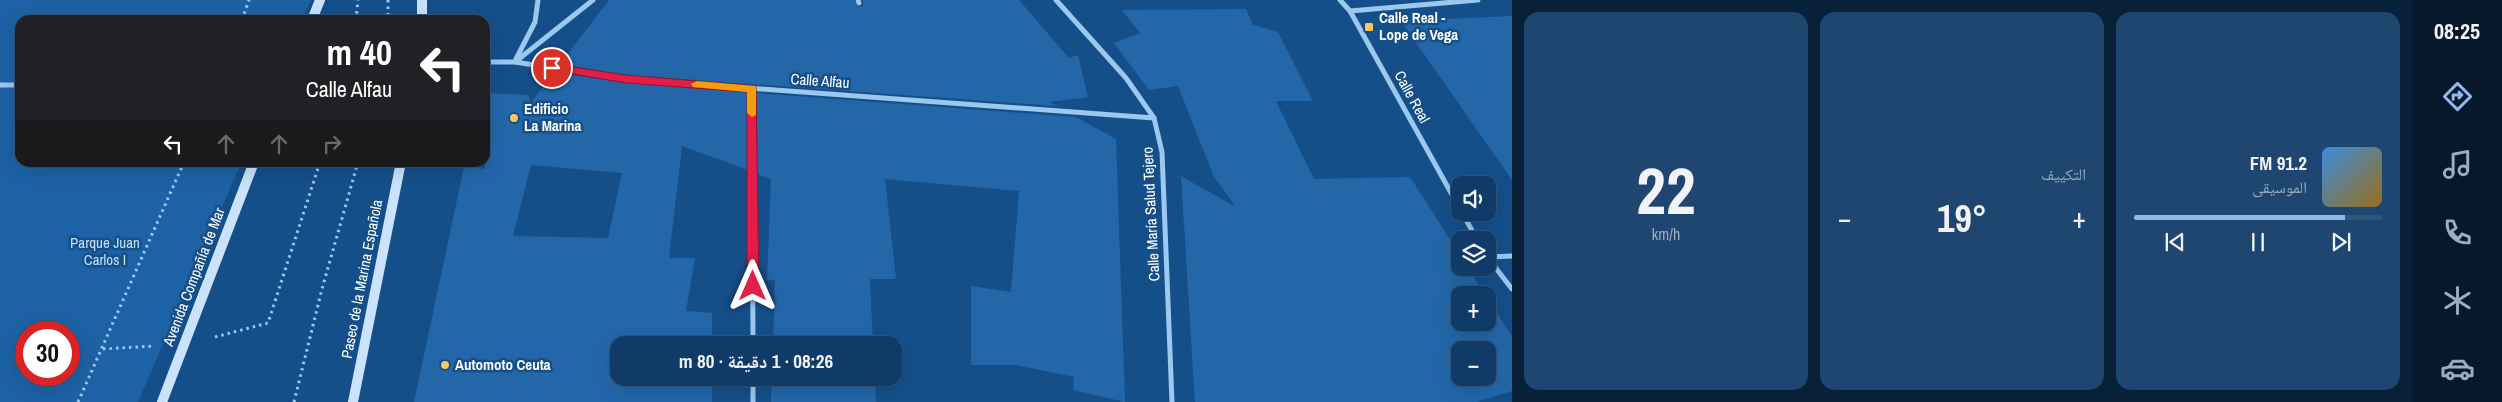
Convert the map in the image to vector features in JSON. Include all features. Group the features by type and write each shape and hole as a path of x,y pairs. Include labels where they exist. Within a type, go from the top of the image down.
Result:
{"street":[{"path":"314,15 320,0"},
{"path":"422,0 422,15"},
{"path":"515,62 535,22 538,0"},
{"path":"515,62 593,0"},
{"name":"Calle María Salud Tejero","path":"1056,0 1126,78 1154,118 1162,152 1172,402"},
{"name":"Calle Real","path":"1340,0 1350,11 1451,193"},
{"path":"1350,11 1478,0"},
{"name":"Calle Alfau","path":"490,62 515,62 626,79 1154,118"},
{"path":"0,86 15,85"},
{"path":"752,89 753,336"},
{"name":"Avenida Compañía de Mar","path":"162,402 252,167"},
{"name":"Paseo de la Marina Española","path":"353,402 400,167"},
{"path":"1496,257 1512,256"},
{"path":"1496,268 1512,289"},
{"path":"753,386 754,402"}],"path":[{"path":"244,15 249,0"},
{"path":"356,15 358,0"},
{"path":"388,0 388,15"},
{"path":"78,402 182,167"},
{"path":"103,349 185,344 268,323 318,167"},
{"path":"294,402 322,289 357,167"}],"green space":[{"name":"Parque Juan Carlos I","path":"0,0 311,0 304,15 15,15 15,167 239,167 138,402 0,402"}],"building":[{"path":"609,0 854,0 859,7 863,6 863,0 1019,0 1069,58 1078,55 1088,97 1049,102 1058,106 626,75 560,64"},
{"path":"1246,9 1253,25 1278,32 1313,101 1276,101 1314,179 1410,177 1451,241 1451,276 1473,276 1479,286 1451,286 1451,331 1496,331 1496,311 1512,337 1512,391 1476,402 1195,402 1181,176 1236,207 1214,177 1178,86 1149,90 1114,43 1140,33 1122,10"},
{"path":"1512,16 1512,180 1401,21"},
{"path":"554,72 626,83 748,92 748,170 682,146 669,258 695,258 686,311 712,313 712,336 610,336 610,386 712,386 712,402 414,402 464,167 485,169 485,167 490,167 490,93 529,95 530,104","holes":["531,165 622,173 608,238 513,236"]},
{"path":"756,93 1076,117 1116,139 1125,402 1073,390 1074,377 1016,365 971,365 971,286 1011,292 1019,191 885,179 896,279 870,279 873,336 773,336 775,280 767,280 771,179 757,174"},
{"path":"772,386 875,386 876,402 771,402"}],"slow traffic":[{"path":"697,84 752,89 752,113"}],"place":[{"name":"Calle Real - Lope de Vega","path":"1369,27"},
{"name":"Edificio La Marina","path":"514,118"},
{"name":"Automoto Ceuta","path":"445,365"}],"route":[{"path":"552,68 626,79 752,89 753,286"}]}
